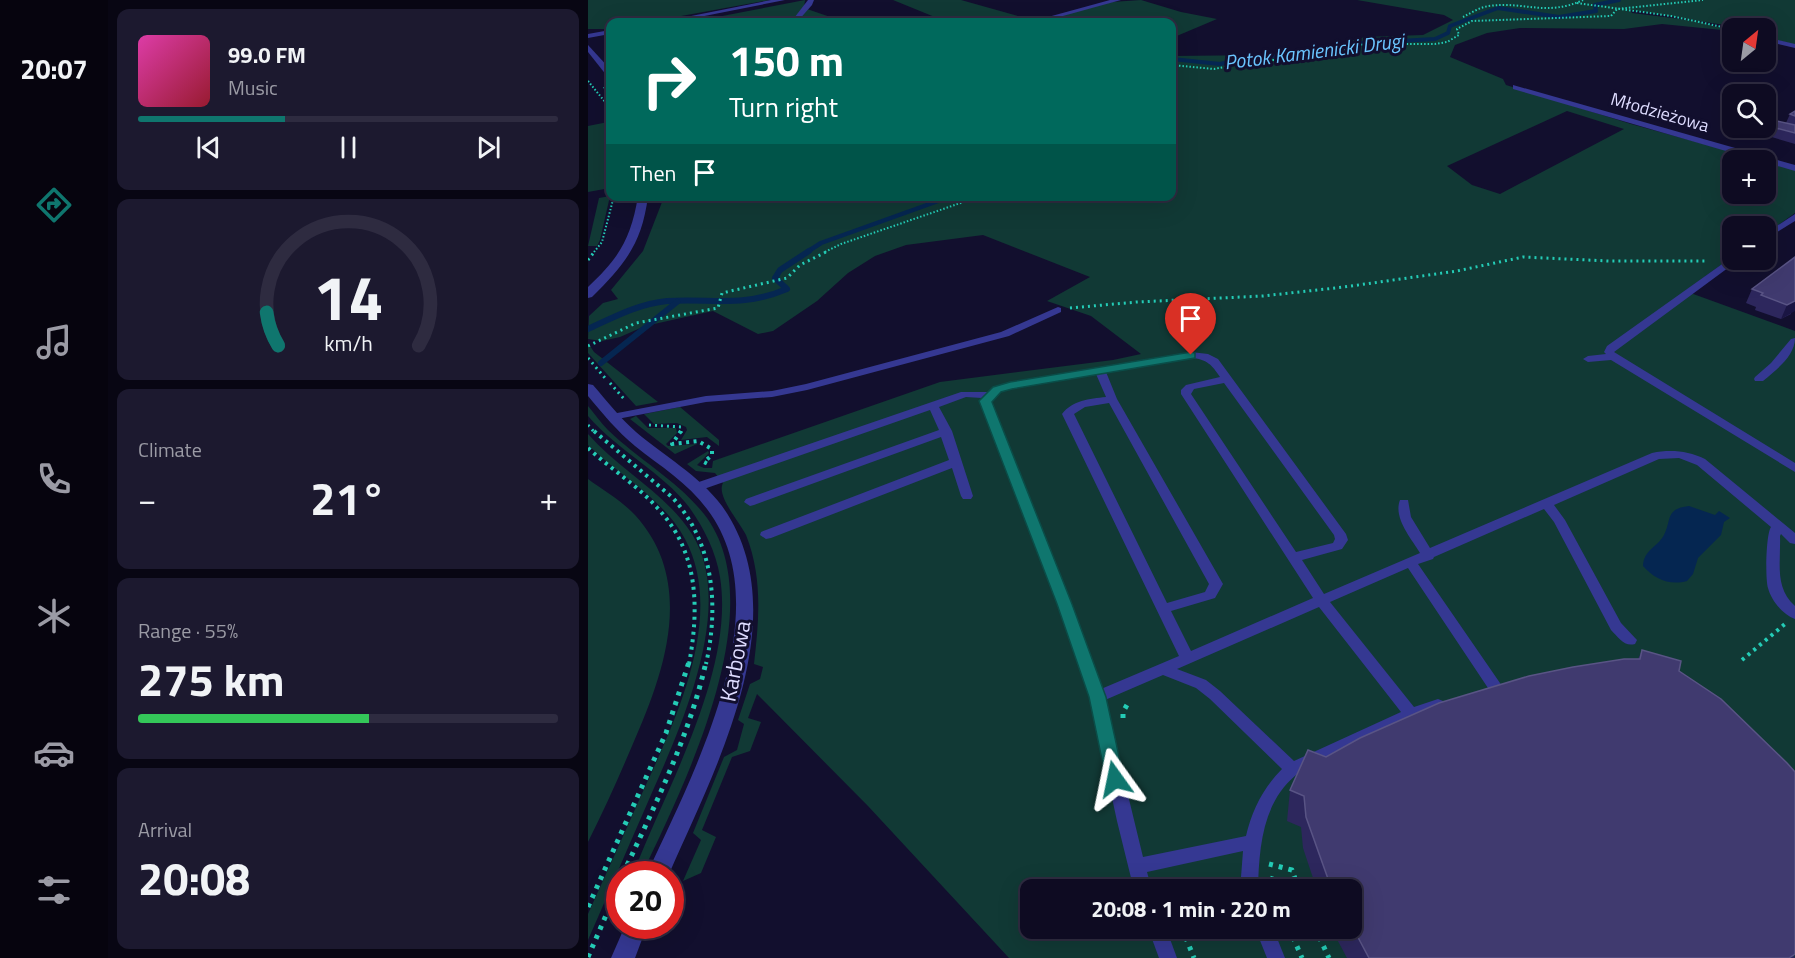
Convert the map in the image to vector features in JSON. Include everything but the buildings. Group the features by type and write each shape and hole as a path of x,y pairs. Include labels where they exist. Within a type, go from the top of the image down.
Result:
{"street":[{"path":"685,18 782,0"},
{"path":"1052,17 1118,0"},
{"path":"588,36 606,33"},
{"path":"1776,41 1795,46"},
{"path":"588,47 606,69"},
{"name":"Młodzieżowa","path":"1516,87 1795,168"},
{"path":"1776,126 1795,131"},
{"path":"588,294 611,270 633,240 642,201"},
{"name":"Karbowa","path":"588,388 612,417 631,435 697,487 726,525 740,561 744,583 745,627 730,700 711,751 664,861"},
{"path":"622,958 630,939"}],"lane":[{"path":"798,18 811,0"},
{"path":"1776,230 1795,217"},
{"path":"1722,267 1611,348 1609,352 1613,357 1795,468"},
{"path":"612,417 706,399 772,394 807,387 1005,334 1058,310"},
{"path":"1759,379 1775,365 1795,341"},
{"path":"1140,879 1097,697 1064,604 986,406 989,395 997,389 1010,385 1191,355 1204,356 1214,361 1340,534 1342,540 1337,546 1292,558"},
{"path":"1588,359 1613,357"},
{"path":"1100,371 1112,399 1216,584 1210,595 1162,609"},
{"path":"1227,379 1190,387 1186,390 1186,394 1321,600 1411,714"},
{"path":"697,487 964,394 989,395"},
{"path":"1112,399 1076,406 1070,409 1068,414 1187,658"},
{"path":"933,405 946,431 967,496"},
{"path":"750,502 946,431"},
{"path":"1097,697 1656,456 1678,454 1701,462 1795,540"},
{"path":"766,535 956,462"},
{"path":"1404,503 1405,517 1428,556"},
{"path":"1546,503 1559,520 1616,626 1630,640"},
{"path":"1780,527 1775,530 1774,536 1773,587 1781,601 1795,614"},
{"path":"1410,562 1495,688"},
{"path":"1163,669 1201,684 1292,769"},
{"path":"1249,879 1252,842 1257,821 1270,792 1292,769 1411,714 1453,701"},
{"path":"1136,866 1252,842"},
{"path":"1161,939 1168,958"},
{"path":"1268,939 1276,958"}],"path":[{"path":"1463,17 1489,6 1552,11 1572,7 1583,0"},
{"path":"1176,65 1214,69 1260,60 1310,60 1364,44 1398,45 1414,42 1435,44 1447,42 1459,35 1457,29 1472,21 1611,16 1617,9 1703,0"},
{"path":"1577,3 1671,16 1722,27"},
{"path":"588,81 606,103"},
{"path":"588,261 602,242 613,201"},
{"path":"588,346 636,323 718,308 722,293 787,278 800,266 841,244 966,201"},
{"path":"1058,310 1137,302 1263,296 1344,287 1457,271 1523,257 1610,261 1722,260"},
{"path":"588,358 650,426 681,427 681,433 672,444 701,442 713,452 705,464 718,464"},
{"path":"588,425 596,435 657,484 683,509 700,536 710,564 714,599 714,625 707,666 695,704 629,861"},
{"path":"588,448 660,510 687,554 696,597 692,643 682,691 657,754 588,907"},
{"path":"1742,660 1788,621 1795,628"},
{"path":"1250,860 1292,870 1295,879"},
{"path":"588,957 606,915"},
{"path":"1186,939 1194,958"},
{"path":"1294,939 1302,958"},
{"path":"1320,939 1329,958"}],"green space":[{"path":"588,0 770,0 670,18 606,18 606,29 588,29"},
{"path":"805,0 804,8 833,18 712,18"},
{"path":"893,0 961,0 1025,18 937,18"},
{"path":"1141,0 1181,12 1217,19 1176,36 1176,18 1048,18 1112,2"},
{"path":"1357,0 1795,0 1795,45 1776,40 1776,18 1722,18 1722,25 1630,10 1632,13 1697,21 1722,30 1662,24 1624,29 1520,28 1487,33 1455,45 1450,57 1503,79 1506,85 1631,124 1726,150 1722,150 1722,204 1776,204 1776,165 1795,170 1795,213 1776,227 1776,216 1722,216 1722,264 1685,291 1795,331 1795,958 1009,958 868,806 757,694 748,718 761,722 750,751 732,757 702,830 716,837 701,873 684,881 701,840 693,833 724,757 737,750 744,724 738,720 750,684 760,679 763,667 754,664 758,599 755,567 746,535 725,501 723,483 715,473 696,471 687,464 708,451 709,453 697,465 712,468 713,461 940,382 1113,360 1141,354 1091,316 1047,301 1090,277 983,235 906,245 875,256 848,273 817,301 773,331 758,334 713,311 645,326 620,337 602,341 588,339 589,316 603,303 618,299 611,290 643,251 662,201 1176,201 1176,56 1266,55 1316,50 1365,37 1423,35 1453,20 1444,15","holes":["1567,111 1624,129 1500,194 1472,185 1447,166"]},
{"path":"606,122 606,189 588,192 588,126"},
{"path":"606,197 606,201 609,201 600,240 597,246 588,246 599,198"},
{"path":"588,343 594,352 658,402 636,406 588,353"},
{"path":"588,406 608,430 670,480 704,514 723,552 730,596 727,644 715,695 699,745 648,861 638,861 679,767 708,690 717,651 722,613 720,577 709,540 689,507 666,483 600,429 588,416"},
{"path":"680,407 719,440 719,446 707,437 681,440 687,430 686,427 677,423 654,424 644,414"},
{"path":"636,416 648,428 676,428 677,433 666,444 668,446 697,444 675,454 630,419"},
{"path":"588,434 681,519 692,534 705,565 709,599 706,636 685,712 622,861 612,861 667,738 691,671 698,636 700,603 696,570 685,539 676,524 653,499 588,445"},
{"path":"588,479 630,510 654,541 665,570 670,599 669,629 655,689 588,842"},
{"path":"606,874 606,898 588,940 588,914"}],"water":[{"path":"1689,506 1715,515 1719,511 1730,518 1724,522 1721,535 1698,558 1693,574 1687,581 1669,582 1652,575 1643,566 1644,560 1648,552 1664,535 1673,512 1681,507"}],"waterway":[{"name":"Potok Kamienicki Drugi","path":"1176,59 1220,64 1254,56 1299,57 1346,44 1435,39 1448,33 1450,26 1498,8 1559,17 1596,11 1595,5 1619,0"},
{"name":"Potok Kamienicki Drugi","path":"807,252 821,243 938,201"},
{"name":"Potok Kamienicki Drugi","path":"588,329 626,312 656,303 683,300 727,301 771,295 787,289 775,278 780,270 809,251"},
{"path":"601,363 677,302"}],"route":[{"path":"1115,779 1097,697 986,401 989,395 997,389 1010,385 1191,355"}]}
